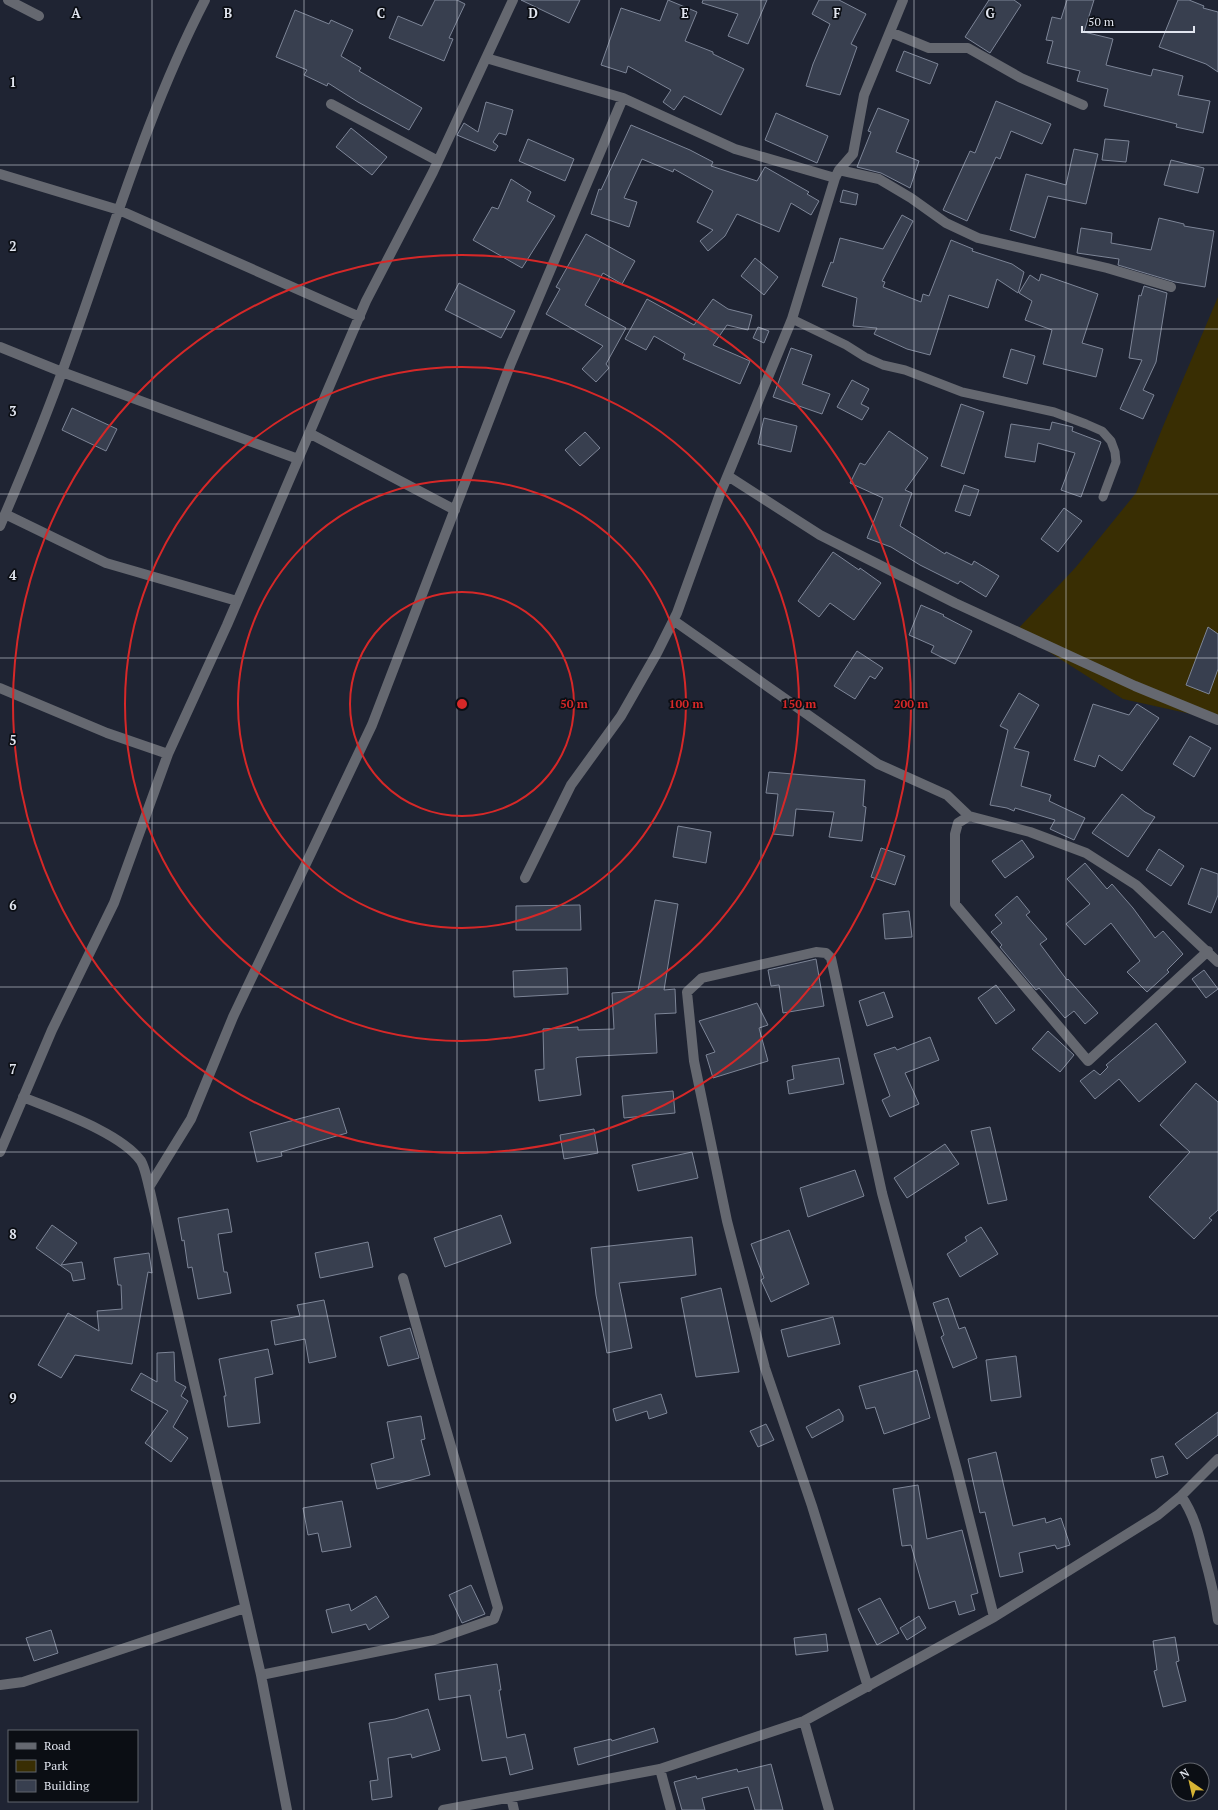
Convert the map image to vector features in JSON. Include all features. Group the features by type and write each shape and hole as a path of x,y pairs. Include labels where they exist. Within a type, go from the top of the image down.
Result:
{"street":[{"path":"8,0 39,16"},
{"path":"0,526 39,434 151,125 190,29 205,0"},
{"path":"0,1152 52,1030 114,903 168,754 237,601 366,301 438,161 513,0"},
{"path":"525,878 571,785 621,716 657,653 673,620 728,476 792,319 837,174 853,154 864,94 902,0"},
{"path":"890,32 929,48 968,48 1021,78 1083,104"},
{"path":"486,58 623,98 735,149 837,174 879,179 911,198 946,223 978,238 1107,268 1171,287"},
{"path":"149,1187 191,1119 233,1017 372,725 511,363 623,98"},
{"path":"331,104 438,161"},
{"path":"0,174 119,210 360,317"},
{"path":"0,347 62,372 298,459"},
{"path":"309,433 455,510"},
{"path":"728,476 820,535 955,603 1135,686 1218,720"},
{"path":"5,514 106,563 237,601"},
{"path":"673,620 878,764 947,795 969,816 1030,832 1086,853 1136,885 1218,962"},
{"path":"0,688 107,733 168,754"},
{"path":"969,816 958,823 955,834 955,904 1088,1062 1208,951"},
{"path":"868,1687 812,1506 765,1368 727,1221 694,1061 687,992 702,978 816,952 826,953 831,958 882,1193 957,1470 994,1617"},
{"path":"23,1097 110,1135 127,1146 141,1162 149,1187 245,1608 287,1810"},
{"path":"260,1676 434,1640 494,1619 497,1614 498,1608 403,1278"},
{"path":"444,1810 660,1769 804,1721 994,1617 1158,1515 1181,1496 1218,1459"},
{"path":"1181,1496 1192,1513 1215,1598 1218,1620"},
{"path":"0,1685 23,1682 245,1608"},
{"path":"804,1721 829,1810"},
{"path":"660,1769 671,1810"},
{"path":"511,1797 514,1810"}],"lane":[{"path":"792,319 846,345 865,357 882,365 905,370 962,392 1054,412 1102,431 1111,441 1115,452 1116,462 1103,497"}],"green space":[{"path":"1218,297 1218,720 1123,699 1016,631 1076,567 1136,493"}],"building":[{"path":"435,0 457,0 465,4 449,38 453,39 444,61 389,38 398,16 422,26"},
{"path":"521,0 580,0 569,23"},
{"path":"668,0 697,12 685,41 713,52 713,54 744,69 721,115 684,96 674,110 663,102 671,90 628,66 626,73 601,65 621,8 660,21"},
{"path":"703,0 767,0 748,44 728,36 738,14 702,3"},
{"path":"819,0 839,0 866,14 851,44 857,47 840,95 806,86 813,64 830,24 812,14"},
{"path":"989,0 1014,0 1021,5 990,53 965,37"},
{"path":"1067,0 1094,0 1084,32 1113,39 1106,65 1151,76 1153,69 1183,76 1178,95 1210,101 1203,133 1176,127 1177,124 1104,106 1108,89 1077,81 1080,71 1047,63 1053,41 1046,40 1052,17 1061,19"},
{"path":"1178,0 1189,0 1204,6 1203,8 1218,12 1218,72 1206,64 1159,47"},
{"path":"295,10 329,24 331,20 353,30 341,56 361,68 359,71 422,108 409,130 358,102 328,83 327,86 304,75 307,70 276,57"},
{"path":"904,51 938,64 930,84 896,71"},
{"path":"996,101 1051,124 1042,144 1011,131 1000,159 996,157 967,221 943,210 970,151 975,153"},
{"path":"486,102 513,110 506,135 499,133 493,142 498,146 495,151 457,135 464,123 478,132"},
{"path":"878,108 909,120 896,152 919,161 910,188 881,173 857,167 871,132 868,131"},
{"path":"776,113 828,136 817,163 765,140"},
{"path":"631,125 690,150 713,162 711,166 757,181 765,167 809,192 807,194 819,201 811,215 791,203 779,232 737,214 725,236 708,251 700,241 713,230 697,222 713,191 674,169 673,172 642,159 624,198 637,202 629,227 591,214 599,189 601,190"},
{"path":"351,128 387,157 372,175 336,147"},
{"path":"528,139 574,159 565,181 519,161"},
{"path":"1105,139 1129,141 1126,162 1102,160"},
{"path":"1074,149 1098,154 1086,204 1048,196 1035,238 1010,230 1026,174 1066,185"},
{"path":"1171,160 1204,168 1198,193 1164,185"},
{"path":"511,179 531,192 527,201 555,216 522,268 473,240 492,207 498,209"},
{"path":"843,190 858,194 856,205 840,202"},
{"path":"902,215 913,221 882,281 885,282 883,287 921,302 923,294 929,296 951,240 973,249 972,251 1012,264 1024,272 1018,293 997,279 988,308 949,295 930,355 907,349 874,334 877,328 853,326 857,298 822,286 831,262 833,263 840,238 883,249"},
{"path":"1159,218 1184,224 1184,226 1214,231 1205,287 1175,282 1118,265 1119,259 1077,253 1081,228 1112,233 1111,243 1151,250"},
{"path":"586,234 635,261 622,284 603,273 585,305 626,328 606,364 609,368 596,382 582,369 603,346 546,314 560,289 556,287"},
{"path":"755,258 778,277 764,295 741,276"},
{"path":"1041,274 1098,294 1082,343 1103,349 1096,377 1043,364 1052,330 1025,320 1032,301 1019,293 1030,275 1039,281"},
{"path":"459,283 515,311 501,338 445,310"},
{"path":"1144,286 1167,293 1156,362 1143,390 1154,395 1143,419 1120,409 1142,360 1129,358 1139,295 1141,296"},
{"path":"647,299 694,325 713,299 728,309 752,315 748,330 727,325 713,345 750,361 740,384 683,359 685,354 654,336 646,350 625,339"},
{"path":"758,327 769,331 764,343 753,338"},
{"path":"791,348 812,355 802,384 830,394 822,414 773,397"},
{"path":"1011,349 1035,356 1027,384 1003,377"},
{"path":"852,380 869,389 861,404 869,408 862,420 837,407"},
{"path":"961,404 984,412 964,474 941,466"},
{"path":"72,408 117,429 106,451 62,430"},
{"path":"764,418 797,426 791,452 758,444"},
{"path":"1052,422 1073,427 1072,431 1101,442 1081,497 1061,490 1075,453 1038,443 1035,462 1005,457 1011,424 1050,430"},
{"path":"889,431 928,458 905,490 912,493 900,526 945,554 946,552 972,565 974,561 999,576 986,597 960,581 958,584 920,565 891,547 867,538 883,498 850,483 860,463 865,465"},
{"path":"585,432 600,448 580,466 565,450"},
{"path":"964,485 979,490 970,516 955,511"},
{"path":"1064,508 1082,521 1058,552 1041,539"},
{"path":"833,552 859,570 860,568 881,583 854,620 830,603 819,617 798,601"},
{"path":"921,605 944,615 943,616 972,631 955,664 931,652 934,646 909,635"},
{"path":"1208,627 1218,634 1218,669 1209,694 1186,685"},
{"path":"857,651 883,668 875,679 870,676 855,699 834,686"},
{"path":"1019,693 1039,705 1014,748 1029,752 1021,786 1051,795 1049,801 1085,818 1074,840 1050,829 1055,820 1015,808 1014,811 1007,808 990,805 1008,730 1000,726"},
{"path":"1093,704 1129,715 1137,704 1159,718 1122,771 1099,755 1095,767 1074,760"},
{"path":"1190,736 1211,748 1194,777 1173,764"},
{"path":"769,772 865,780 863,806 866,807 862,841 829,837 834,812 796,809 793,836 773,834 778,794 766,793"},
{"path":"1122,794 1145,812 1155,817 1128,857 1092,833"},
{"path":"678,826 711,832 706,863 673,857"},
{"path":"1022,840 1034,857 1005,878 992,861"},
{"path":"881,848 905,856 895,885 871,877"},
{"path":"1159,849 1184,866 1171,886 1146,870"},
{"path":"1085,863 1107,889 1112,884 1133,908 1155,938 1163,931 1183,954 1167,970 1169,972 1147,992 1127,972 1140,961 1111,923 1085,945 1066,924 1090,904 1067,879"},
{"path":"1201,868 1218,874 1218,895 1211,913 1188,904"},
{"path":"1017,896 1030,912 1026,915 1047,939 1040,944 1067,980 1068,979 1098,1013 1085,1024 1074,1011 1065,1018 1039,988 1036,990 1000,947 1002,945 991,932 1002,923 995,915"},
{"path":"655,900 678,904 664,990 675,989 676,1013 655,1014 657,1053 576,1058 581,1095 539,1101 535,1070 544,1069 543,1029 578,1027 578,1030 614,1029 612,993 638,991"},
{"path":"580,905 581,930 516,930 516,906"},
{"path":"909,911 912,937 885,939 883,914"},
{"path":"816,959 824,1006 783,1013 779,985 771,986 768,970"},
{"path":"567,968 568,994 514,997 513,971"},
{"path":"1204,970 1218,989 1206,998 1192,979"},
{"path":"996,985 1015,1010 996,1024 978,998"},
{"path":"884,992 893,1017 867,1026 859,1001"},
{"path":"757,1003 768,1025 759,1028 768,1061 713,1078 706,1055 715,1052 699,1021"},
{"path":"1156,1023 1186,1062 1139,1102 1119,1079 1095,1099 1080,1081 1094,1070 1100,1075 1108,1067 1106,1065"},
{"path":"1048,1031 1074,1055 1060,1072 1032,1049"},
{"path":"930,1037 939,1060 905,1073 919,1104 890,1117 882,1100 890,1096 874,1054 895,1047 897,1050"},
{"path":"839,1058 844,1084 789,1094 787,1081 794,1079 792,1066"},
{"path":"1196,1083 1218,1102 1218,1210 1209,1218 1212,1220 1194,1239 1149,1197 1190,1152 1160,1125"},
{"path":"673,1091 675,1113 624,1118 622,1096"},
{"path":"339,1108 347,1133 281,1152 282,1156 257,1162 250,1132"},
{"path":"990,1127 1007,1200 988,1204 971,1131"},
{"path":"594,1129 598,1153 564,1159 560,1135"},
{"path":"945,1144 959,1164 907,1198 894,1178"},
{"path":"692,1152 698,1178 638,1191 632,1165"},
{"path":"855,1170 864,1196 808,1217 800,1188"},
{"path":"228,1209 232,1232 218,1234 224,1272 227,1272 231,1293 198,1299 192,1267 188,1268 184,1240 182,1241 178,1218"},
{"path":"501,1215 511,1243 445,1267 434,1238"},
{"path":"52,1225 77,1243 61,1265 82,1262 85,1279 73,1281 71,1273 36,1248"},
{"path":"981,1227 998,1254 960,1277 947,1254 967,1241 965,1237"},
{"path":"789,1230 809,1284 771,1302 761,1280 764,1278 751,1244"},
{"path":"692,1237 696,1275 619,1283 632,1348 607,1353 596,1295 591,1248"},
{"path":"368,1242 373,1267 320,1278 315,1253"},
{"path":"149,1253 152,1273 148,1272 132,1364 75,1355 61,1378 38,1365 68,1313 99,1331 97,1311 122,1309 121,1285 118,1285 114,1258"},
{"path":"721,1288 739,1372 696,1377 681,1298"},
{"path":"948,1298 959,1329 965,1327 977,1358 953,1368 941,1337 944,1335 933,1303"},
{"path":"324,1300 336,1357 309,1363 305,1339 275,1345 271,1321 300,1316 297,1305"},
{"path":"833,1317 840,1344 788,1357 781,1330"},
{"path":"410,1328 419,1358 388,1366 380,1337"},
{"path":"268,1349 273,1374 255,1378 260,1423 228,1427 224,1396 226,1396 219,1359"},
{"path":"174,1352 175,1381 186,1387 181,1396 188,1401 173,1427 188,1438 171,1462 145,1443 168,1411 131,1390 141,1373 157,1382 157,1353"},
{"path":"1016,1356 1021,1397 991,1401 986,1360"},
{"path":"917,1370 930,1418 884,1434 875,1407 866,1409 859,1386"},
{"path":"661,1394 667,1413 649,1419 647,1411 616,1421 613,1409"},
{"path":"839,1409 843,1416 843,1421 812,1438 806,1427"},
{"path":"1218,1412 1218,1435 1187,1459 1175,1444"},
{"path":"421,1416 425,1439 421,1440 430,1475 377,1489 371,1464 394,1458 387,1422"},
{"path":"766,1424 774,1440 758,1447 750,1431"},
{"path":"996,1452 1013,1526 1045,1518 1046,1523 1061,1518 1070,1545 1057,1549 1055,1545 1019,1553 1023,1572 1000,1577 985,1512 980,1513 968,1459"},
{"path":"1163,1456 1168,1474 1156,1478 1151,1459"},
{"path":"918,1485 927,1539 962,1530 978,1593 971,1595 975,1610 959,1615 955,1601 929,1609 911,1545 902,1546 893,1489"},
{"path":"342,1501 351,1547 322,1552 318,1533 308,1535 303,1508"},
{"path":"471,1585 485,1614 462,1623 449,1595"},
{"path":"376,1596 389,1617 369,1630 366,1624 332,1633 326,1610 349,1604 351,1611"},
{"path":"880,1598 899,1633 877,1645 858,1609"},
{"path":"919,1616 926,1628 907,1640 900,1628"},
{"path":"51,1630 58,1653 34,1661 26,1638"},
{"path":"826,1634 828,1651 796,1655 794,1638"},
{"path":"1175,1637 1179,1661 1176,1662 1186,1701 1163,1707 1154,1671 1157,1670 1153,1641"},
{"path":"497,1664 501,1690 499,1690 507,1738 525,1734 533,1769 510,1775 506,1757 482,1761 470,1695 439,1700 435,1674"},
{"path":"428,1709 440,1750 412,1758 411,1754 388,1758 392,1797 372,1800 370,1781 378,1780 369,1723 395,1719"},
{"path":"654,1728 658,1742 578,1765 574,1748 611,1739 612,1741"},
{"path":"771,1764 783,1810 755,1810 748,1787 702,1798 705,1810 682,1810 674,1782 696,1776 697,1779 737,1769 738,1772"}]}
